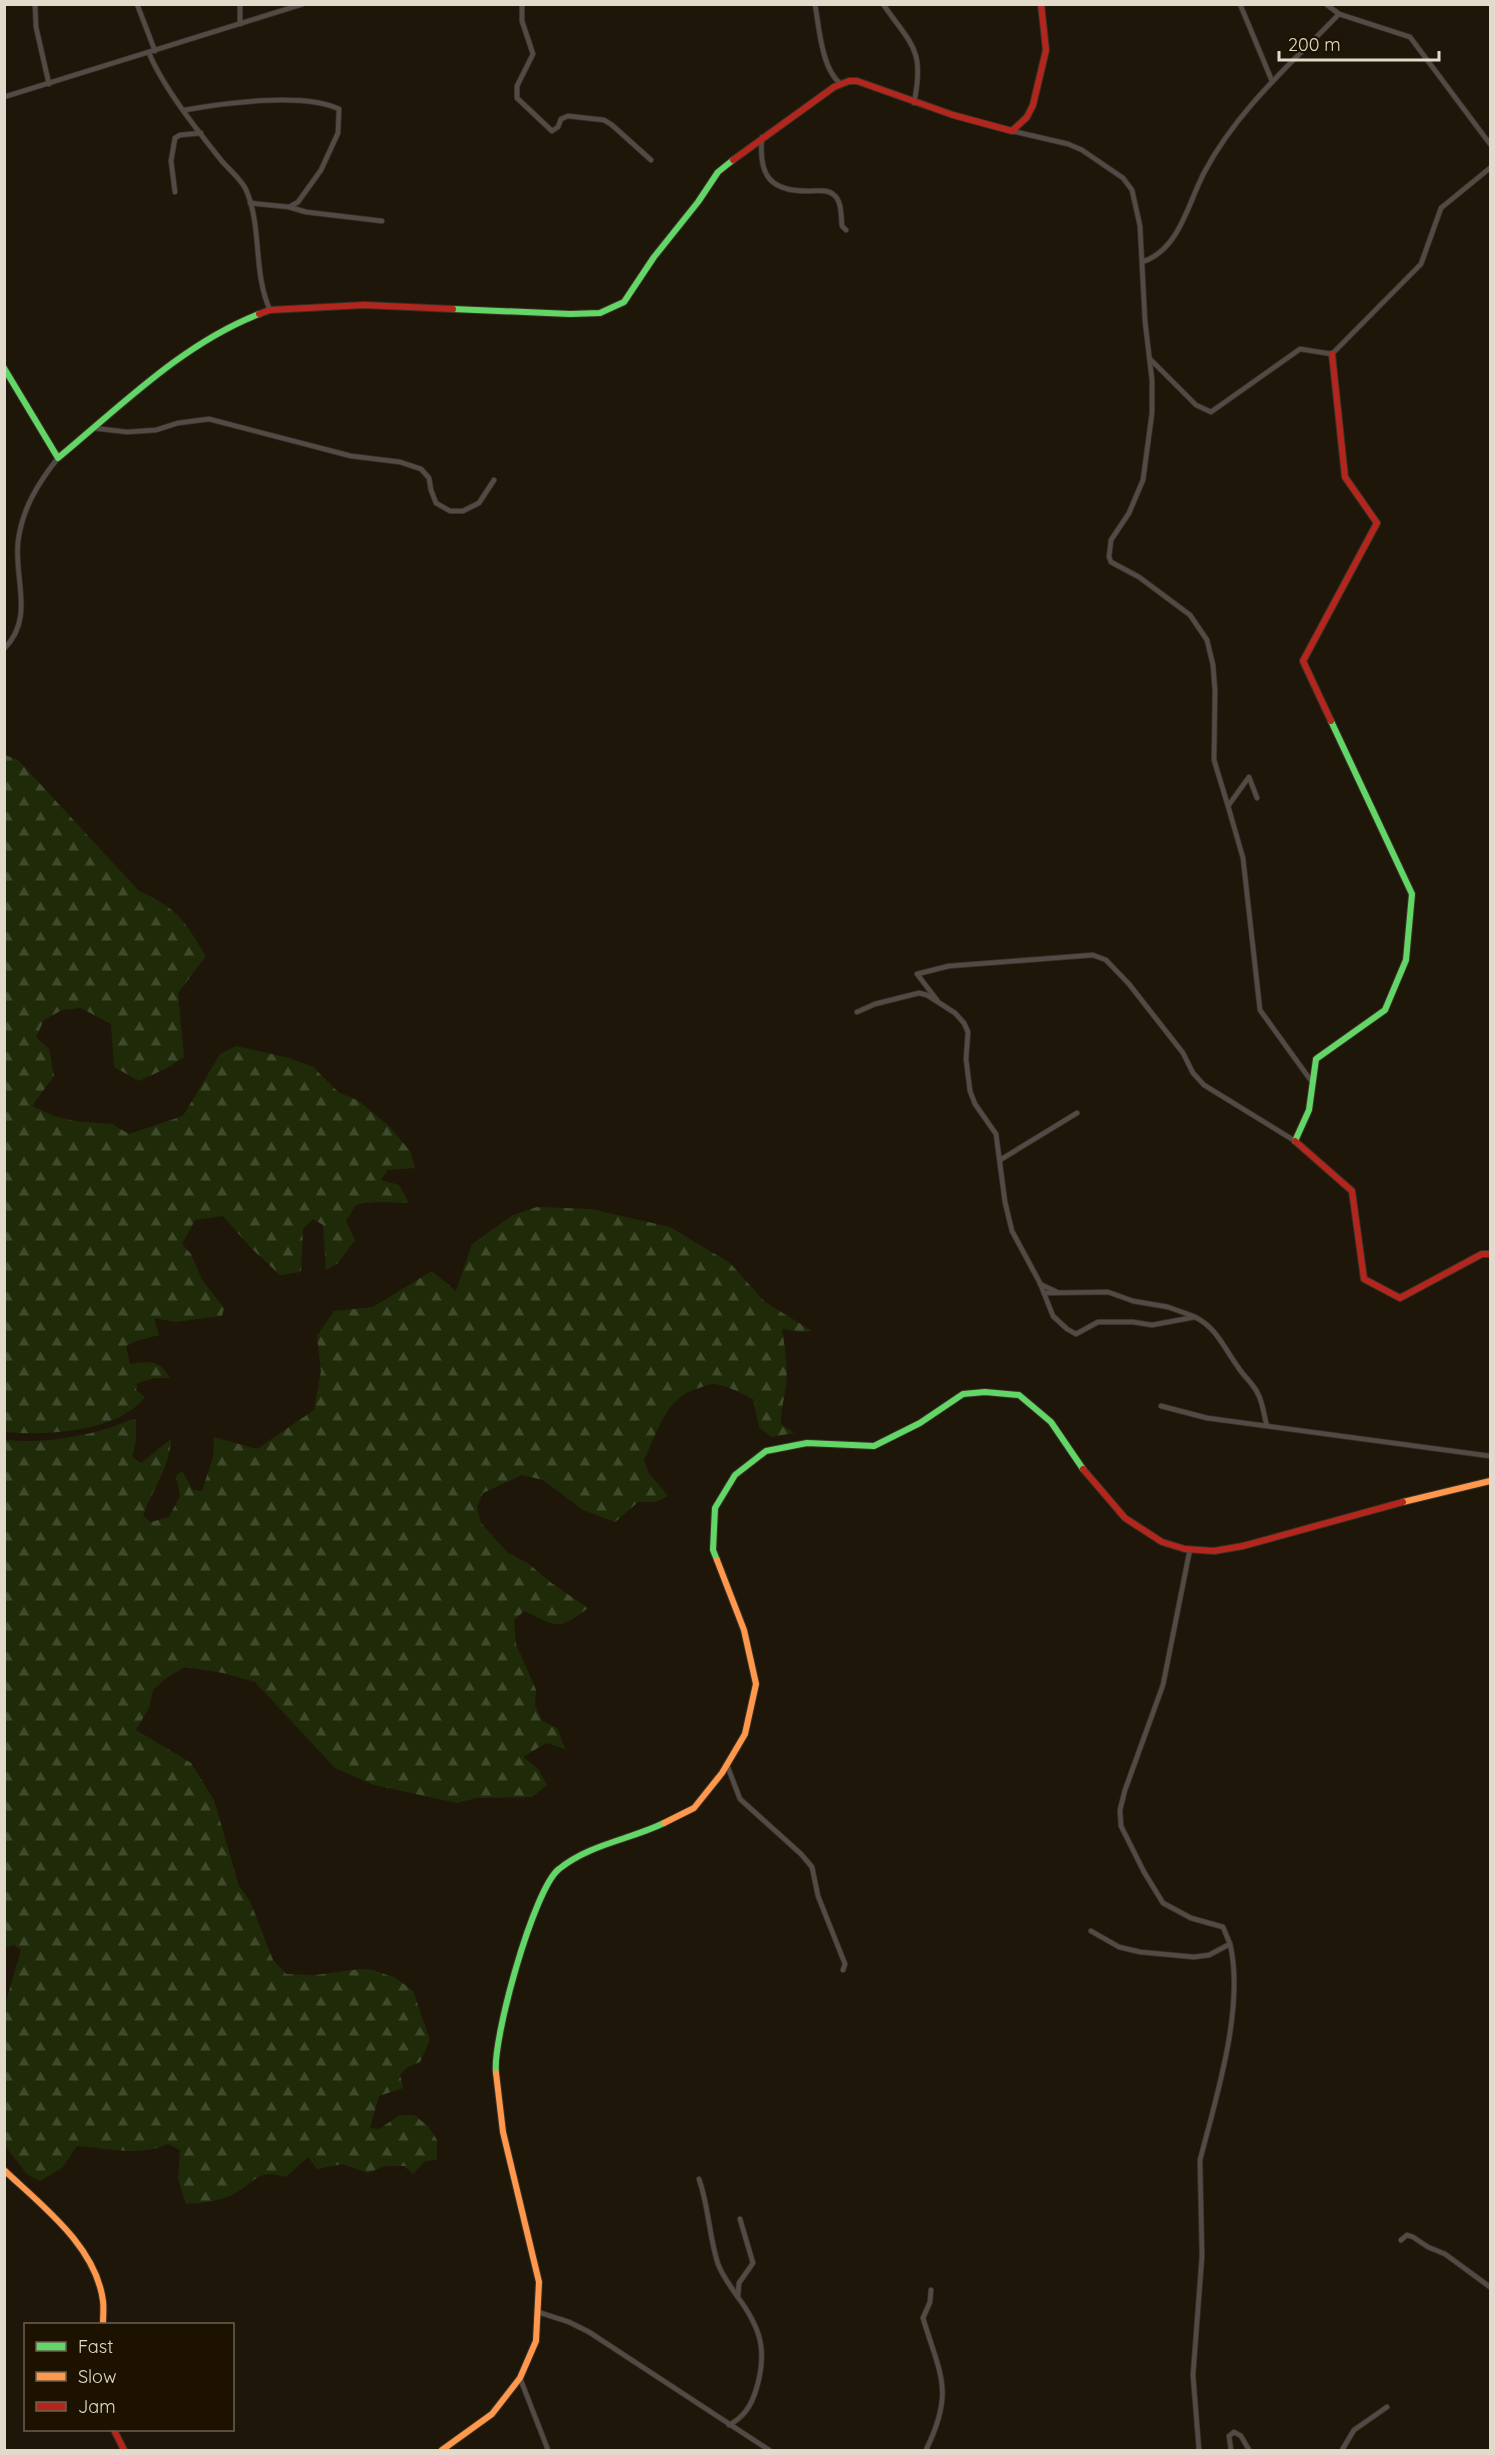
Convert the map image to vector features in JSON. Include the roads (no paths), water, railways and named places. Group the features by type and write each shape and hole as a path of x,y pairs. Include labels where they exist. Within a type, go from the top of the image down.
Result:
{"street":[{"path":"35,4 36,27 49,84"},
{"path":"137,4 155,51"},
{"path":"240,4 240,24"},
{"path":"4,97 303,4"},
{"path":"522,4 522,21 533,54 517,86 517,98 552,131 558,127 561,119 568,116 604,120 651,160"},
{"path":"815,4 827,65 832,76 841,84"},
{"path":"883,4 917,53 919,76 914,102"},
{"path":"1012,130 1027,117 1033,105 1046,50 1041,4"},
{"path":"1240,4 1272,81"},
{"path":"1326,4 1339,14 1410,37 1491,144"},
{"path":"1142,262 1161,251 1175,236 1206,168 1248,106 1339,14"},
{"path":"149,53 155,68 201,133 246,188 261,281 270,310"},
{"path":"4,649 13,641 21,624 23,603 18,543 25,512 39,482 58,458 176,360 243,320 270,310 364,305 570,314 600,313 624,302 654,257 698,202 718,172 762,137 841,84 857,81 987,125 1068,144 1100,160 1123,178 1132,190 1139,216 1152,413 1143,480 1130,513 1111,540 1109,557 1112,562 1138,577 1190,615 1207,640 1213,665 1215,691 1214,760 1243,858 1260,1010 1313,1083"},
{"path":"185,110 241,103 296,100 338,108 340,129 331,150 304,195 289,207"},
{"path":"175,192 171,161 175,138 180,135 201,133"},
{"path":"762,137 761,166 768,179 778,186 806,191 827,191 835,195 840,204 842,226 846,230"},
{"path":"1332,354 1421,264 1441,208 1491,168"},
{"path":"250,203 382,221"},
{"path":"1150,360 1196,405 1211,412 1300,350 1332,354"},
{"path":"1295,1142 1309,1110 1317,1059 1385,1010 1406,960 1412,894 1303,661 1377,523 1345,477 1332,354"},
{"path":"4,368 58,458"},
{"path":"93,428 127,432 156,430 178,423 209,419 351,456 400,462 421,469 429,478 436,503 450,511 463,511 479,503 494,480"},
{"path":"1228,806 1249,777 1257,798"},
{"path":"938,1002 917,974 949,966 1093,955 1107,960 1129,984 1183,1053 1193,1073 1204,1085 1295,1142 1352,1191 1364,1279 1400,1298 1482,1254 1491,1254"},
{"path":"857,1012 911,994 927,995 960,1018 968,1032 966,1059 970,1091 975,1104 996,1134 1005,1202 1012,1231 1040,1283 1053,1316 1067,1329 1076,1334 1098,1322 1133,1322 1152,1325 1195,1317"},
{"path":"1000,1160 1077,1113"},
{"path":"1040,1283 1057,1292"},
{"path":"1044,1293 1108,1292 1133,1301 1168,1306 1195,1317 1217,1334 1238,1368 1252,1383 1260,1397 1268,1426"},
{"path":"442,2451 492,2414 520,2378 536,2341 539,2282 502,2132 495,2066 499,2030 537,1903 557,1870 595,1847 649,1830 694,1808 727,1766 745,1734 756,1684 744,1630 713,1550 716,1509 735,1475 766,1451 807,1443 874,1446 920,1423 963,1394 985,1392 1019,1395 1051,1422 1080,1465 1125,1518 1162,1542 1190,1549 1214,1551 1243,1546 1383,1507 1491,1481"},
{"path":"1161,1406 1207,1418 1491,1456"},
{"path":"1190,1549 1163,1685 1120,1810 1121,1826 1144,1872 1163,1902 1191,1918 1223,1927 1235,1964 1229,2038 1200,2160 1202,2256 1193,2375 1199,2451"},
{"path":"727,1766 740,1799 801,1854 812,1868 818,1896 845,1964 843,1970"},
{"path":"1090,1931 1119,1947 1150,1953 1202,1956 1230,1944"},
{"path":"4,2170 79,2245 94,2270 100,2289 103,2323"},
{"path":"699,2179 718,2262 726,2281 758,2329 762,2355 757,2384 748,2408 737,2421 729,2425"},
{"path":"738,2296 739,2283 753,2263 740,2219"},
{"path":"1401,2240 1407,2235 1413,2236 1428,2247 1445,2253 1491,2286"},
{"path":"926,2451 936,2428 943,2395 941,2370 923,2318 930,2302 931,2290"},
{"path":"538,2312 590,2332 768,2451"},
{"path":"520,2378 528,2404 548,2451"},
{"path":"1342,2451 1353,2430 1387,2407"},
{"path":"114,2431 123,2451"},
{"path":"1231,2451 1229,2436 1234,2432 1240,2436 1249,2451"}]}
